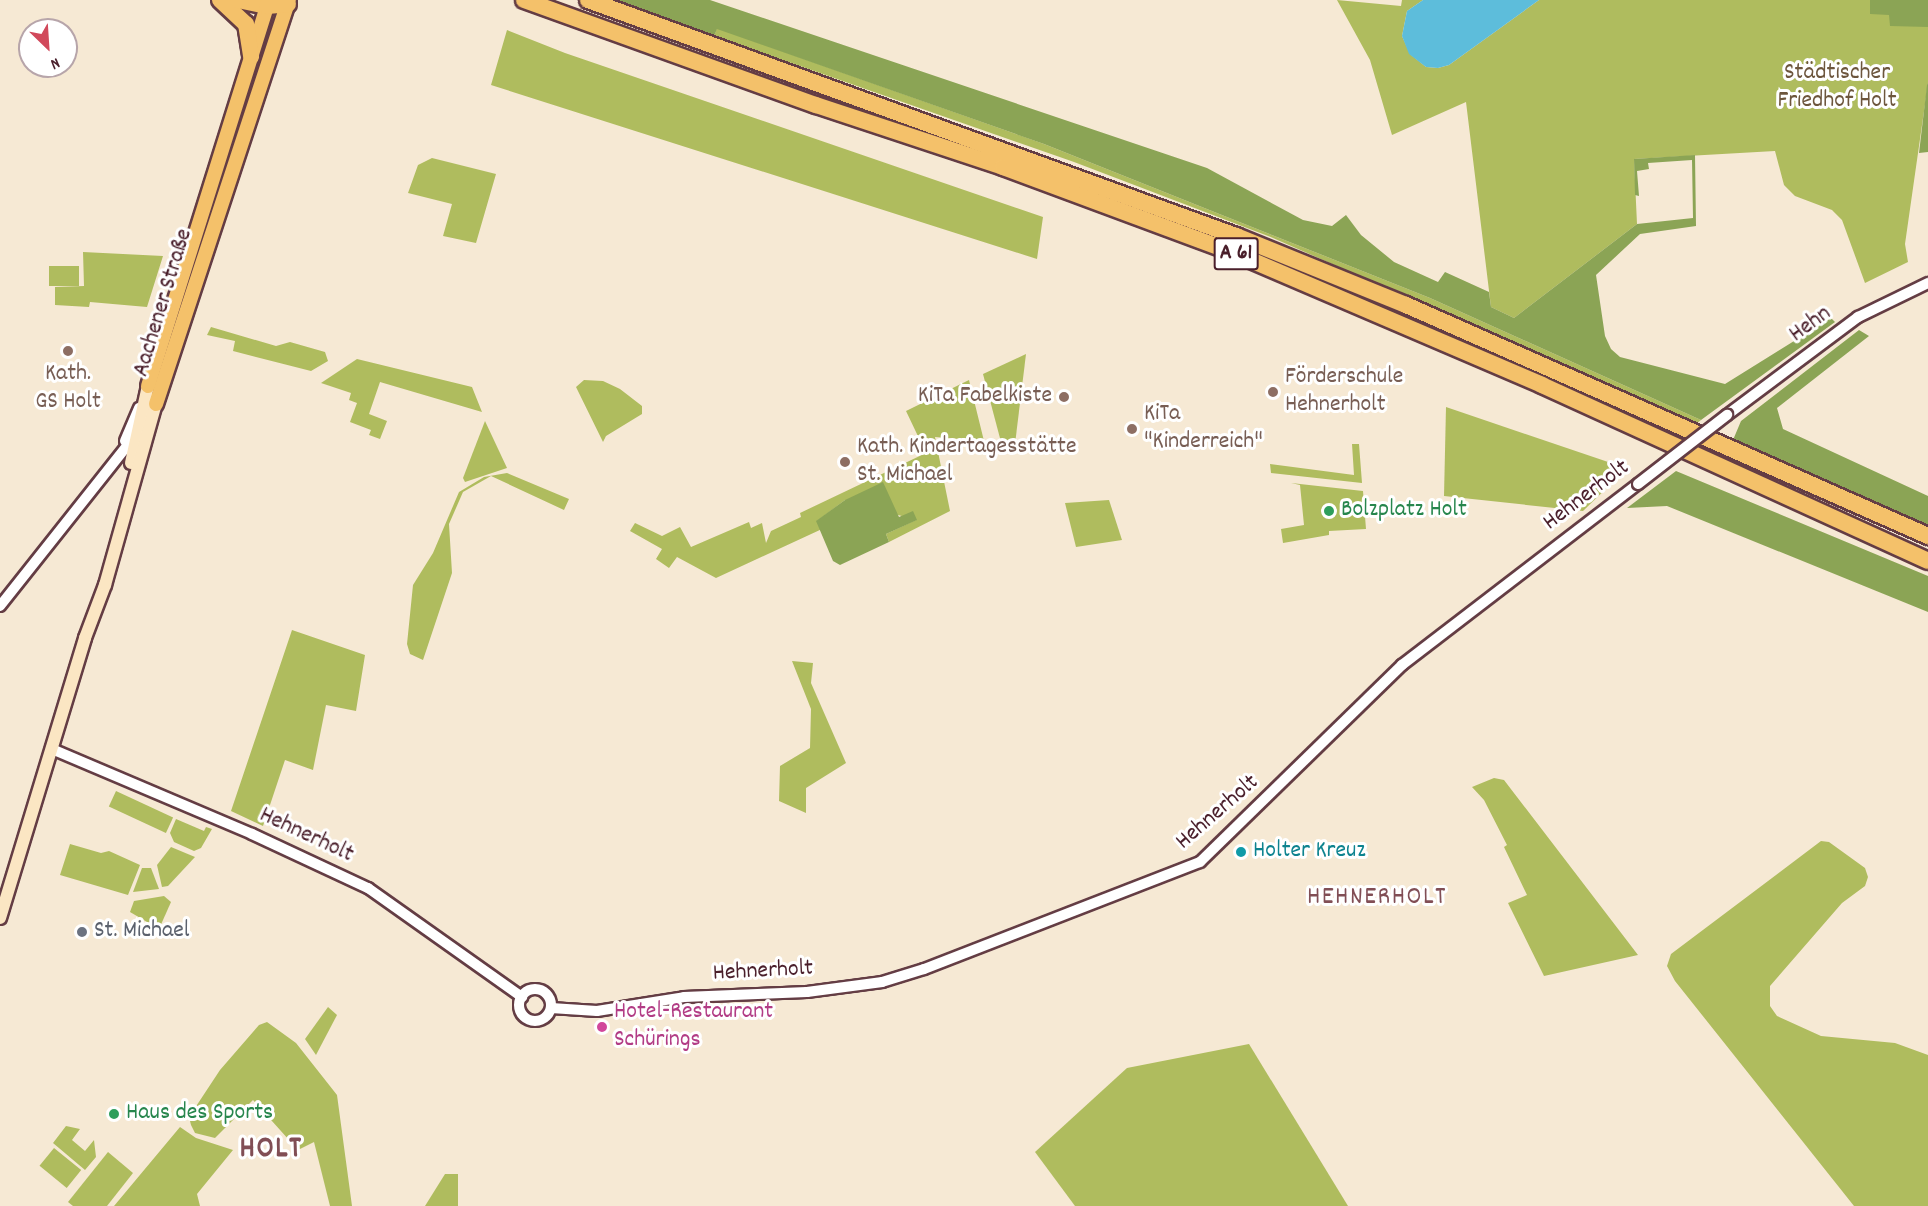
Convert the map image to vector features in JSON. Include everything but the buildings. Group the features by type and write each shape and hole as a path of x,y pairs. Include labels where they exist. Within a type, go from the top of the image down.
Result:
{"highway":[{"path":"220,0 246,24 251,57"},
{"path":"238,0 279,2"},
{"name":"A 61","path":"524,0 816,105 1003,167 1232,252 1542,385 1928,561"},
{"name":"A 61","path":"588,0 1236,236 1406,305 1928,536"}],"main road":[{"name":"Aachener Straße","path":"0,918 90,621 148,386 251,57 279,2"},
{"name":"Aachener Straße","path":"90,621 105,585 156,405 279,2"}],"street":[{"name":"Hehn","path":"1727,415 1858,317 1928,284"},
{"path":"118,454 148,386"},
{"path":"0,606 118,454 137,434 156,405"},
{"name":"Hehnerholt","path":"52,749 225,822 368,888 522,996 520,1008 527,1018 542,1019 551,1008 597,1011 676,997 807,992 882,982 924,969 1116,892 1191,866 1235,832 1402,665 1727,415"},
{"path":"522,996 538,989 548,996 551,1008"}],"green space":[{"path":"615,0 710,0 1207,168 1303,220 1332,226 1346,215 1361,235 1394,262 1438,282 1445,272 1489,292 1491,307 1514,318 1637,224 1693,218 1692,160 1648,163 1649,169 1637,171 1639,196 1635,195 1634,159 1695,155 1696,226 1640,234 1596,275 1605,336 1611,349 1620,357 1725,384 1831,318 1835,322 1701,420 1430,298 1044,144 717,29 714,36"},
{"name":"Städtischer Friedhof Holt","path":"1337,0 1401,6 1402,0 1423,0 1407,11 1402,36 1410,54 1426,67 1438,68 1449,65 1539,0 1928,0 1928,83 1905,244 1908,262 1865,283 1842,220 1832,210 1795,196 1784,185 1775,151 1634,159 1637,224 1514,318 1491,307 1466,102 1392,135 1370,60"},
{"path":"1870,0 1928,0 1928,27 1890,26 1889,15 1870,14"},
{"path":"717,28 1044,144 1430,298 1701,420 1696,424 1273,238 1074,162 714,36"},
{"path":"507,30 565,53 1043,217 1037,259 491,85"},
{"path":"1928,83 1928,152 1919,153 1927,85"},
{"path":"432,158 496,174 476,243 443,236 452,204 408,193 418,165"},
{"path":"83,252 163,256 147,307 90,302 89,307 55,305 55,287 84,286"},
{"path":"49,266 79,266 79,286 49,286"},
{"path":"211,327 276,346 290,342 325,352 328,361 311,371 233,351 235,341 207,335"},
{"path":"1859,330 1869,336 1777,408 1783,429 1928,496 1928,526 1733,440 1741,421"},
{"path":"1026,354 1015,444 1001,442 983,374"},
{"path":"357,359 472,387 482,412 380,382 369,414 387,421 380,439 369,435 371,430 350,422 357,403 349,400 351,393 321,383"},
{"path":"584,380 603,381 620,389 642,406 642,414 606,436 603,442 576,387"},
{"path":"969,380 984,441 935,437 950,511 889,542 886,534 916,520 845,500 817,521 822,529 716,578 677,557 669,568 656,559 662,549 630,531 635,523 662,536 680,527 691,547 749,522 751,528 762,523 766,543 771,531 801,517 800,513 926,453 906,411"},
{"path":"1446,407 1614,464 1616,479 1583,511 1444,496"},
{"path":"485,421 507,468 465,482 463,478"},
{"path":"1352,444 1359,444 1362,483 1271,473 1270,464 1354,475"},
{"path":"1676,471 1928,576 1928,612 1667,506 1627,508"},
{"path":"507,473 569,499 564,510 491,476 463,492 449,524 452,573 423,660 410,654 407,644 413,585 433,553 459,492 484,477"},
{"path":"883,482 899,517 913,511 917,520 886,534 889,542 840,565 833,561 816,521 845,500"},
{"name":"Bolzplatz Holt","path":"1291,483 1363,491 1366,529 1329,531 1329,535 1283,543 1281,529 1304,525 1300,485"},
{"path":"1109,500 1122,540 1076,547 1065,503"},
{"path":"292,630 365,655 356,711 326,705 313,770 285,760 263,826 231,811"},
{"path":"792,661 813,663 811,683 846,763 806,788 806,813 779,801 780,766 810,748 811,709"},
{"path":"1494,778 1504,780 1638,955 1544,976 1508,903 1527,895 1504,847 1507,845 1484,800 1472,787"},
{"path":"116,791 173,818 166,833 109,806"},
{"path":"176,819 204,831 206,827 212,829 201,848 194,851 174,842 170,833"},
{"path":"1821,841 1829,842 1865,868 1868,877 1865,886 1842,903 1770,986 1770,1006 1777,1016 1821,1036 1895,1043 1928,1055 1928,1206 1854,1206 1675,981 1667,966 1671,954"},
{"path":"70,844 101,853 109,851 140,865 128,895 60,875"},
{"path":"171,847 195,857 168,886 162,887 157,865"},
{"path":"142,868 151,868 159,889 133,892"},
{"path":"164,896 171,902 159,929 130,912 134,901"},
{"path":"328,1007 337,1015 316,1055 305,1039"},
{"path":"267,1022 296,1043 337,1095 352,1206 330,1206 314,1142 298,1150 253,1100 215,1138 195,1133 191,1125 189,1117 220,1070 259,1025"},
{"path":"1249,1044 1348,1206 1075,1206 1035,1152 1127,1068"},
{"path":"66,1126 80,1129 72,1140 85,1151 94,1140 96,1157 85,1170 53,1143"},
{"path":"180,1127 196,1138 233,1150 197,1194 200,1206 114,1206"},
{"path":"54,1148 81,1170 67,1188 40,1166"},
{"path":"108,1152 133,1173 107,1206 73,1206 68,1202"},
{"path":"445,1174 458,1174 458,1206 425,1206"}],"water":[{"path":"1423,0 1539,0 1449,65 1438,68 1426,67 1409,54 1402,36 1407,11"}],"place":[{"name":"Kath. GS Holt","path":"68,351"},
{"name":"Förderschule Hehnerholt","path":"1273,392"},
{"name":"KiTa Fabelkiste","path":"1064,397"},
{"name":"KiTa \"Kinderreich\"","path":"1132,429"},
{"name":"Kath. Kindertagesstätte St. Michael","path":"845,462"},
{"name":"Bolzplatz Holt","path":"1329,511"},
{"name":"Holter Kreuz","path":"1241,852"},
{"name":"St. Michael","path":"82,932"},
{"name":"Hotel-Restaurant Schürings","path":"602,1027"},
{"name":"Haus des Sports","path":"114,1114"}],"district":[{"name":"HEHNERHOLT","path":"1377,898"},
{"name":"HOLT","path":"271,1151"}]}
